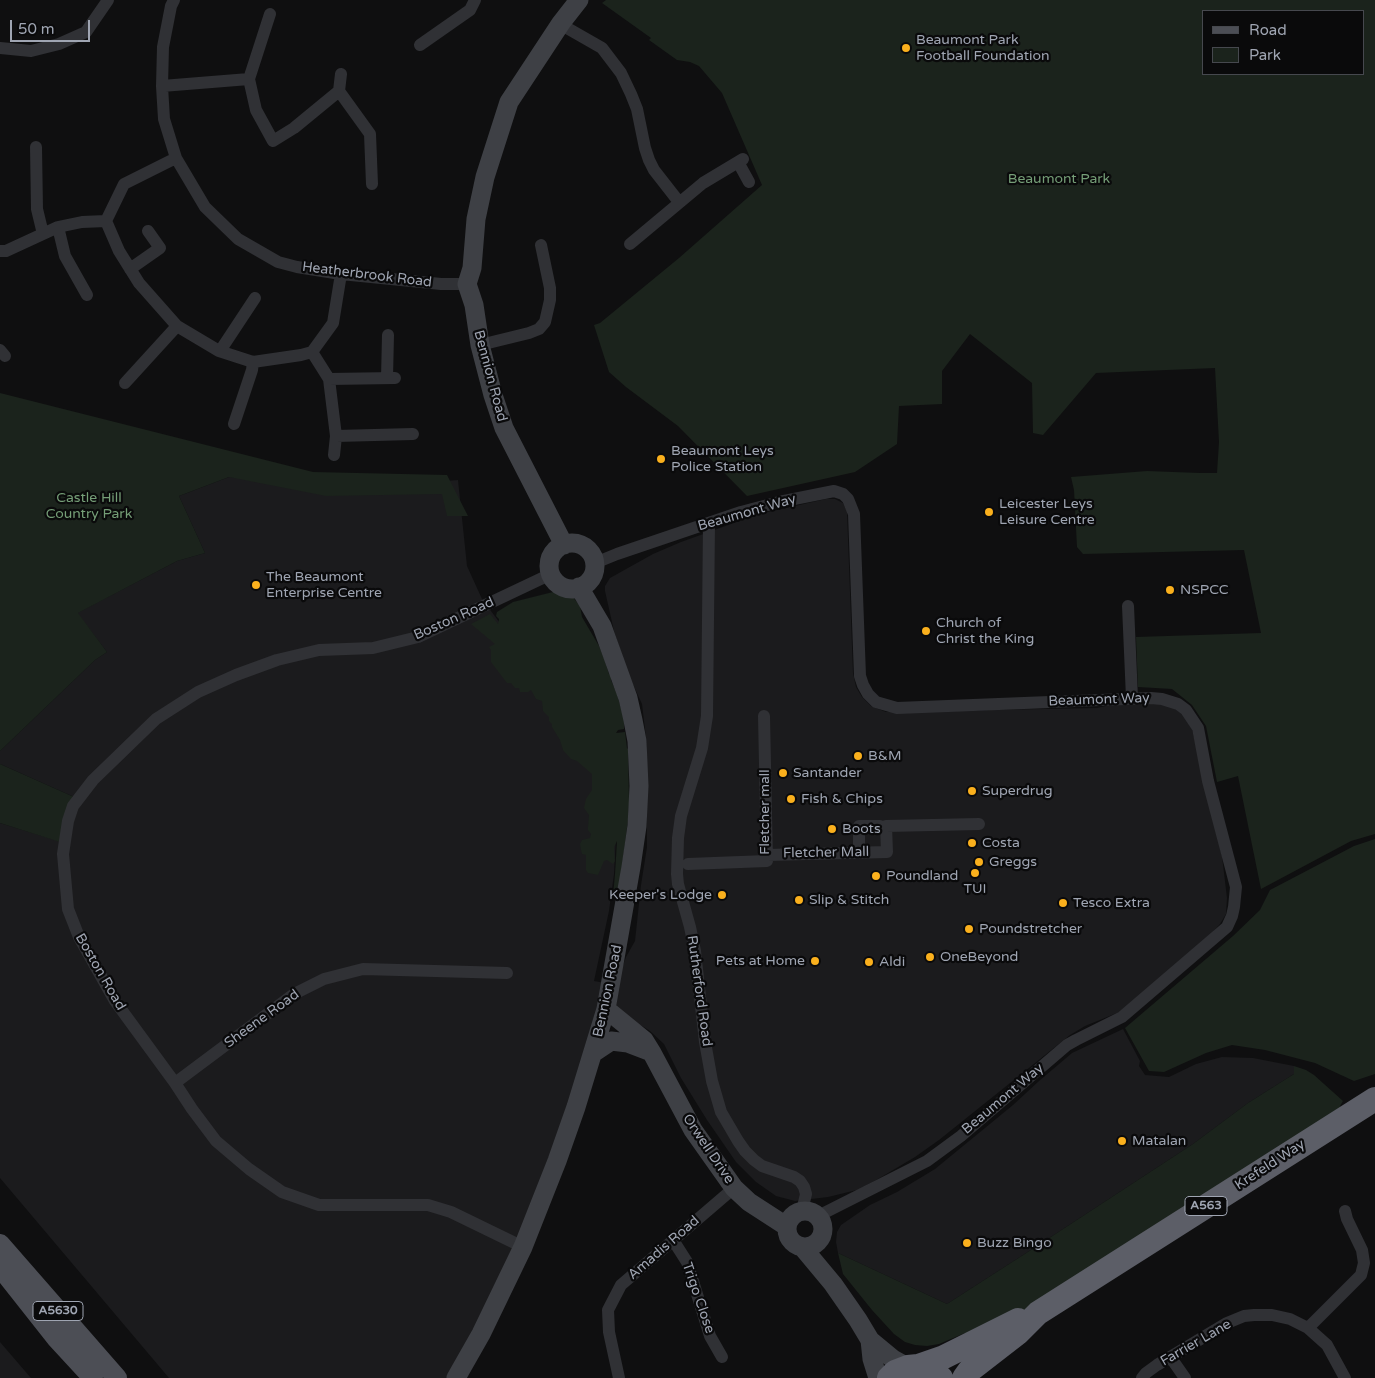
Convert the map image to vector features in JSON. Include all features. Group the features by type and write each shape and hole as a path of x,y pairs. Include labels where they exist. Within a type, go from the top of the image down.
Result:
{"highway":[{"name":"Krefeld Way","path":"964,1378 969,1371 1018,1333 1038,1313 1375,1099"},
{"name":"Krefeld Way","path":"889,1378 896,1372 908,1367 944,1357 1012,1322 1038,1313"},
{"path":"915,1366 928,1369 941,1378"}],"main road":[{"name":"A5630","path":"0,1244 117,1378"},
{"name":"A5630","path":"0,1267 57,1339 93,1378"}],"street":[{"path":"0,48 31,51 59,44 86,32 108,0"},
{"name":"Heatherbrook Road","path":"174,0 163,47 162,86 164,119 176,158 205,208 238,239 278,262 341,274 441,284 467,284"},
{"path":"420,45 470,10 475,0"},
{"path":"467,284 472,268 476,219 485,177 509,102 561,23 579,0"},
{"path":"270,14 249,79 256,110 273,141 294,128 339,91"},
{"path":"561,23 602,48 621,73 637,109 649,160 654,170 679,202"},
{"path":"341,74 339,91 370,134 372,184"},
{"path":"162,86 249,79"},
{"path":"36,148 37,209 43,234"},
{"path":"176,158 124,184 106,221 119,251 139,283 177,326 220,351 253,362 312,352 333,323 341,274"},
{"path":"630,244 703,183 740,160 748,182"},
{"path":"0,251 6,251 58,227 82,222 106,221"},
{"path":"58,227 65,256 87,295"},
{"path":"130,269 160,248 148,231"},
{"path":"480,345 529,333 539,329 545,322 550,300 550,288 541,245"},
{"name":"Bennion Road","path":"467,284 474,305 480,345 504,428 564,545"},
{"path":"220,351 254,298"},
{"path":"125,383 177,326"},
{"path":"329,379 391,378 388,335"},
{"path":"312,352 329,379 336,436 334,455"},
{"path":"234,424 253,362"},
{"path":"336,436 413,434"},
{"name":"Beaumont Way","path":"595,563 744,511 834,491 848,499 854,514 860,676 868,694 876,702 897,708 1132,698 1162,699 1178,704 1186,710 1198,728 1208,781 1236,886 1234,907 1227,927 1122,1017 1068,1045 961,1136 927,1161 810,1214"},
{"name":"Rutherford Road","path":"709,523 707,716 702,748 681,816 677,859 678,884 695,951 704,1032 712,1081 722,1112 738,1141 754,1160 762,1166 794,1177 800,1181 804,1187 810,1214"},
{"path":"578,543 590,550 595,563 595,571 592,578 586,584 579,587 566,588 554,580 551,574 550,563 553,554 564,545 578,543"},
{"name":"Boston Road","path":"523,1246 451,1212 428,1204 319,1205 282,1192 249,1169 216,1141 115,1002 78,937 68,909 63,854 68,821 73,806 93,780 156,719 198,692 277,660 319,650 373,648 418,636 551,574"},
{"name":"Bennion Road","path":"456,1378 481,1334 523,1246 557,1162 606,1009 626,898 636,826 638,786 637,742 628,698 612,652 602,626 579,587"},
{"path":"1128,606 1132,698"},
{"name":"Fletcher mall","path":"688,864 767,861 764,716"},
{"name":"Fletcher Mall","path":"767,855 887,852 886,826 979,824"},
{"path":"859,852 859,826 880,826"},
{"name":"Sheene Road","path":"175,1083 294,994 324,979 363,969 507,973"},
{"name":"Orwell Drive","path":"606,1009 644,1040 693,1130 734,1188 749,1202 786,1226"},
{"path":"593,1053 612,1041 628,1043 652,1053"},
{"name":"Amadis Road","path":"619,1378 609,1332 608,1310 621,1285 734,1188"},
{"path":"1308,1328 1361,1275 1364,1262 1362,1250 1345,1211"},
{"path":"794,1214 810,1214 822,1223 822,1237 810,1246 793,1244 787,1236 786,1226 794,1214"},
{"name":"Trigo Close","path":"673,1240 687,1262 710,1336 722,1356"},
{"path":"810,1246 870,1340 893,1359 902,1364 915,1366"},
{"name":"Farrier Lane","path":"1142,1378 1146,1372 1227,1323 1244,1316 1272,1315 1290,1319 1308,1328 1327,1345 1345,1378"},
{"path":"870,1340 872,1359 878,1378"},
{"path":"1171,1358 1185,1378"}],"shaded area":[{"path":"229,477 432,482 458,480 467,566 482,599 541,678 611,750 614,771 616,837 614,874 609,911 594,981 611,984 576,1107 456,1378 169,1378 0,1178 0,823 59,841 74,797 0,764 0,751 95,660 107,652 77,613 177,561 205,553 179,496"},
{"path":"826,499 835,499 843,503 847,511 853,673 856,687 871,706 886,712 1097,708 1115,704 1148,702 1171,706 1183,715 1192,729 1222,856 1227,898 1226,914 1210,935 1122,1011 1085,1026 1070,1035 915,1157 861,1189 828,1197 795,1201 776,1196 756,1182 736,1162 681,1078 664,1044 650,1031 629,1021 618,1011 616,1004 618,979 626,957 635,941 647,847 647,746 642,704 629,676 614,631 605,586 610,578 653,554 681,542 759,514"},
{"path":"1123,1029 1140,1061 1139,1066 1145,1075 1169,1077 1196,1064 1222,1057 1253,1058 1294,1066 1294,1074 1248,1103 1193,1144 947,1304 838,1253 837,1232 841,1225 870,1205 897,1192 935,1169 1013,1105 1072,1053"},
{"path":"0,1342 31,1378 0,1378"}],"green space":[{"name":"Beaumont Park","path":"606,0 1375,0 1375,834 1351,841 1261,889 1238,776 1217,782 1206,726 1192,705 1172,689 1138,687 1136,637 1261,633 1244,550 1083,554 1077,547 1074,490 1071,477 1147,471 1217,473 1219,442 1215,368 1096,373 1043,435 1033,433 1032,383 970,334 942,371 942,404 899,406 897,444 855,472 747,496 678,426 609,372 594,325 600,323 679,258 762,185 722,93 699,66 677,60 649,40 651,38 602,3"},
{"name":"Castle Hill Country Park","path":"0,393 313,472 447,475 468,516 447,516 442,494 326,496 229,477 179,496 205,553 177,561 78,613 107,652 95,660 0,751"},
{"path":"553,592 572,596 580,606 582,617 599,646 611,675 624,719 624,729 618,730 616,733 625,732 628,749 629,803 618,897 613,896 617,841 614,847 615,861 613,864 607,860 604,861 598,875 588,873 586,870 586,855 582,854 581,850 580,844 582,840 590,838 591,834 588,830 589,815 584,808 586,799 592,790 592,774 577,761 571,759 563,750 560,740 549,721 549,717 543,711 542,701 536,699 531,690 520,692 519,688 515,688 511,683 507,683 491,662 491,650 489,647 495,644 471,624 490,614 498,624 497,612 513,602"},
{"path":"0,764 74,797 60,842 0,823"},
{"path":"1375,839 1375,1074 1354,1081 1315,1063 1265,1050 1232,1045 1206,1053 1164,1072 1149,1071 1125,1028 1233,936 1260,910 1270,890 1354,846"},
{"path":"1294,1066 1314,1075 1343,1101 1340,1106 1343,1112 1073,1283 1020,1313 968,1339 965,1333 939,1344 927,1346 905,1342 894,1334 872,1310 843,1274 838,1253 947,1304 1193,1144 1248,1103 1294,1074"}],"place":[{"name":"Beaumont Park Football Foundation","path":"906,48"},
{"name":"Beaumont Leys Police Station","path":"661,459"},
{"name":"Leicester Leys Leisure Centre","path":"989,512"},
{"name":"The Beaumont Enterprise Centre","path":"256,585"},
{"name":"NSPCC","path":"1170,590"},
{"name":"Church of Christ the King","path":"926,631"},
{"name":"B&M","path":"858,756"},
{"name":"Santander","path":"783,773"},
{"name":"Superdrug","path":"972,791"},
{"name":"Fish & Chips","path":"791,799"},
{"name":"Boots","path":"832,829"},
{"name":"Costa","path":"972,843"},
{"name":"Greggs","path":"979,862"},
{"name":"TUI","path":"975,873"},
{"name":"Poundland","path":"876,876"},
{"name":"Keeper's Lodge","path":"722,895"},
{"name":"Slip & Stitch","path":"799,900"},
{"name":"Tesco Extra","path":"1063,903"},
{"name":"Poundstretcher","path":"969,929"},
{"name":"OneBeyond","path":"930,957"},
{"name":"Pets at Home","path":"815,961"},
{"name":"Aldi","path":"869,962"},
{"name":"Matalan","path":"1122,1141"},
{"name":"Buzz Bingo","path":"967,1243"}]}
